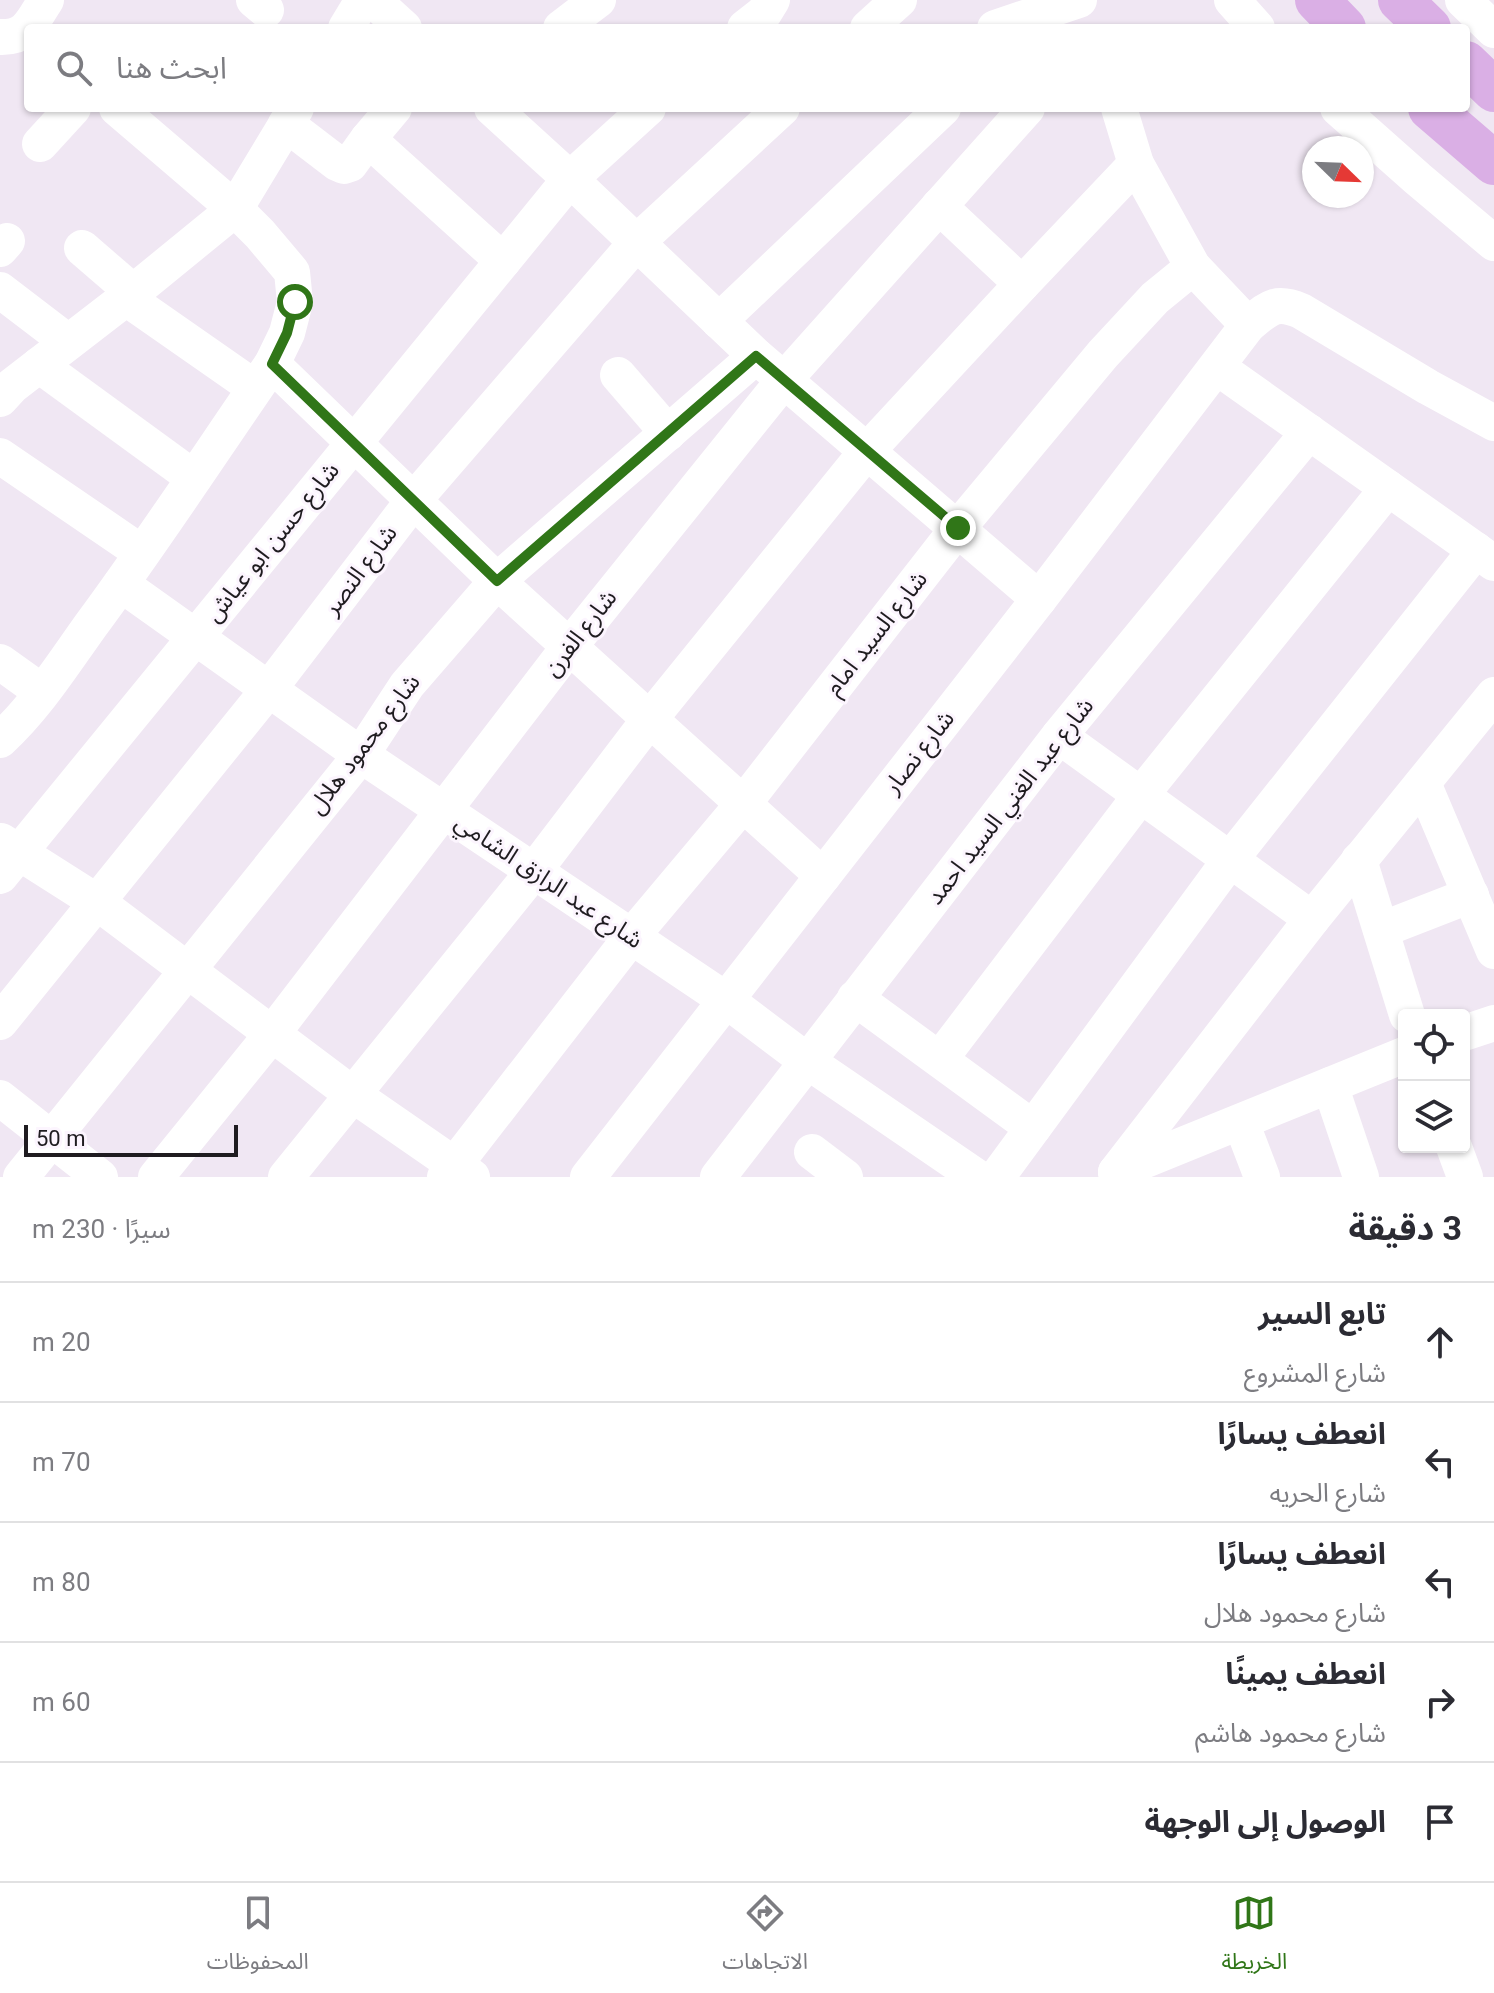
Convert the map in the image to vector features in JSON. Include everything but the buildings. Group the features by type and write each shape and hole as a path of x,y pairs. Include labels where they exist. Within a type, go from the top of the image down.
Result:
{"main road":[{"path":"1317,0 1340,24"},
{"path":"1400,0 1425,24"},
{"path":"1470,67 1494,90"},
{"path":"1435,112 1494,163"}],"street":[{"path":"27,24 46,0"},
{"path":"566,24 598,0"},
{"path":"872,24 899,0"},
{"path":"978,0 987,24"},
{"path":"1007,24 1079,0 1088,24"},
{"path":"1232,0 1253,24"},
{"path":"1463,0 1494,30"},
{"path":"355,24 389,9"},
{"path":"40,144 69,112"},
{"path":"0,740 42,692 121,584 263,376 287,333 295,302 292,272 260,234 122,112"},
{"path":"0,399 12,386 235,209 291,116 337,163 344,166 350,164 391,112"},
{"path":"496,112 756,356 1039,599"},
{"name":"شارع حسن ابو عياش","path":"7,856 194,637 570,179 644,112"},
{"name":"شارع النصر","path":"0,1022 269,689 413,501 637,242 778,112"},
{"path":"719,321 939,112"},
{"name":"شارع الفرن","path":"156,1177 272,1034 569,647 784,380 1022,112"},
{"path":"1120,112 1136,164 1193,267 1248,325 1269,308 1285,304 1494,423"},
{"path":"1343,112 1494,243"},
{"path":"368,139 503,261"},
{"path":"286,1177 534,871 649,720 867,451 1136,164"},
{"path":"939,206 1022,284"},
{"path":"82,248 130,295 263,376 353,443 497,581 823,876"},
{"name":"شارع السيد امام","path":"457,1173 632,936 743,804 958,528 1103,354 1155,298 1193,267"},
{"path":"0,290 68,342"},
{"name":"شارع نصار","path":"588,1177 1039,599 1248,325"},
{"name":"شارع محمود هلال","path":"21,1177 361,755 407,685 497,581 756,356"},
{"path":"39,365 194,478"},
{"path":"997,1177 1230,860 1485,557 1217,367"},
{"path":"618,375 668,433"},
{"name":"شارع عبد الغني السيد احمد","path":"718,1177 1059,736 1309,432"},
{"path":"0,456 142,553"},
{"path":"940,1059 1141,795 1388,488"},
{"name":"شارع عبد الرازق الشامي","path":"121,584 361,755 726,1000 807,1061 977,1177"},
{"path":"0,662 42,692"},
{"path":"1130,1171 1312,919 1494,697"},
{"path":"1059,736 1312,919"},
{"path":"1423,783 1494,951"},
{"path":"7,856 97,902 457,1173"},
{"path":"1359,860 1405,1009"},
{"path":"1381,930 1471,895"},
{"path":"855,998 1033,1128"},
{"path":"1470,1031 1494,1023"},
{"path":"1130,1171 1398,1057"},
{"path":"1330,1085 1361,1177"},
{"path":"0,1098 100,1177"},
{"path":"1241,1122 1262,1177"},
{"path":"812,1152 845,1177"},
{"path":"1456,1153 1465,1177"}],"route":[{"path":"295,302 287,333 272,364 497,581 756,356 958,528"}]}
